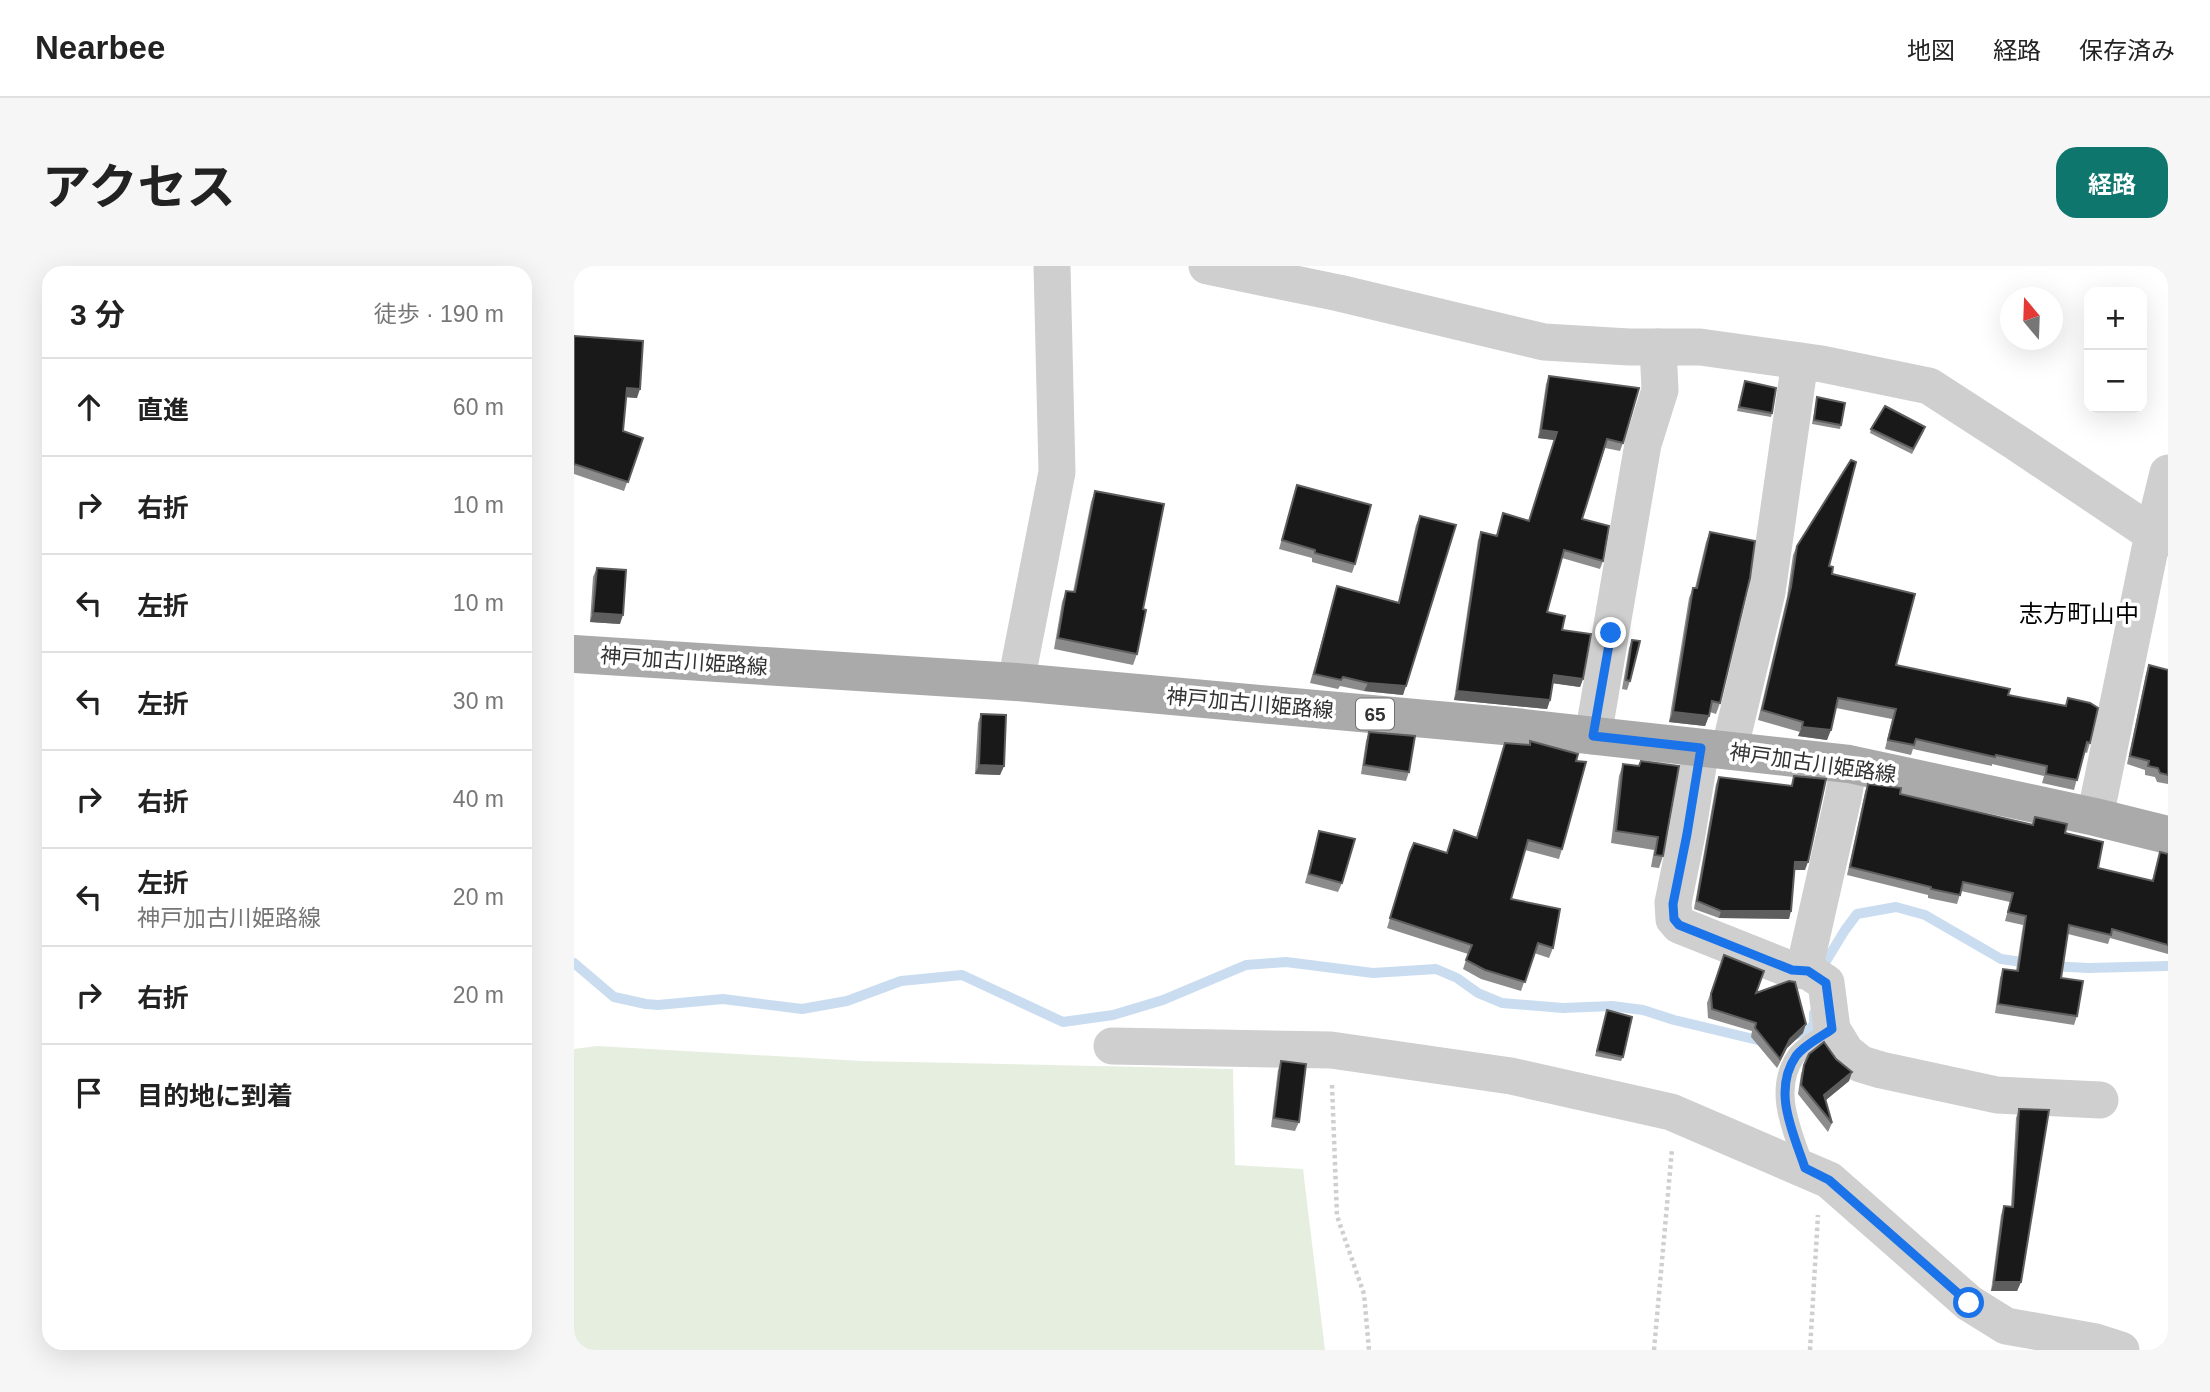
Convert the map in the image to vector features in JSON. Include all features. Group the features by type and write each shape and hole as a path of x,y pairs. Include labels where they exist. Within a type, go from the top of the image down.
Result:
{"main road":[{"name":"神戸加古川姫路線","path":"574,654 1016,682 1593,736 1849,764 2168,835"}],"street":[{"path":"1016,682 1057,472 1052,266"},
{"path":"1207,266 1339,293 1544,342 1700,346 1800,361 1929,386 2160,536"},
{"path":"1593,736 1643,444 1660,390 1658,346"},
{"path":"1800,361 1767,592 1687,834 1673,904 1674,919 1679,925 1792,970 1808,971 1826,983 1832,1029 1846,1052 1861,1064 1997,1095 2100,1100"},
{"path":"2095,817 2160,536 2168,473"},
{"path":"1804,970 1849,764"},
{"path":"1112,1046 1331,1050 1511,1076 1675,1113 1829,1180 1969,1303 2006,1326 2096,1342 2121,1350"}],"lane":[{"path":"1812,1172 1786,1108 1785,1078 1797,1054 1832,1029"}],"path":[{"path":"1331,1050 1337,1216 1364,1294 1370,1350"},
{"path":"1654,1350 1675,1113"},
{"path":"1810,1350 1812,1172"}],"green space":[{"path":"597,1046 862,1061 1233,1069 1235,1165 1303,1169 1325,1350 574,1350 574,1049"}],"building":[{"path":"574,336 643,341 640,389 627,388 623,431 643,438 628,482 574,464"},
{"path":"1549,376 1639,388 1623,443 1607,439 1582,519 1609,526 1603,561 1564,550 1547,612 1565,616 1562,630 1591,634 1583,679 1554,675 1550,700 1457,691 1481,532 1497,536 1503,513 1529,521 1557,432 1541,430"},
{"path":"1745,381 1776,388 1772,413 1739,407"},
{"path":"1817,397 1845,403 1841,425 1814,420"},
{"path":"1885,406 1925,427 1913,449 1871,429"},
{"path":"1851,460 1856,462 1829,566 1833,567 1832,574 1915,594 1896,665 2010,689 2008,695 2066,706 2068,698 2090,703 2098,708 2090,743 2087,742 2077,780 2046,774 2047,766 1996,755 1995,757 1916,739 1914,745 1888,740 1896,709 1838,698 1831,730 1802,727 1803,722 1762,710 1791,587 1797,546"},
{"path":"1297,485 1371,505 1355,564 1282,540"},
{"path":"1095,491 1164,504 1137,654 1058,638 1066,591 1075,592"},
{"path":"1420,516 1456,525 1406,686 1368,683 1343,677 1341,680 1314,674 1337,586 1399,603"},
{"path":"1710,532 1755,541 1750,578 1720,703 1712,701 1709,716 1673,712 1693,588 1697,588"},
{"path":"597,568 626,570 623,615 593,613"},
{"path":"1632,640 1640,641 1630,681 1626,680"},
{"path":"2149,665 2168,670 2168,775 2160,773 2158,768 2148,766 2149,761 2130,756"},
{"path":"981,714 1006,715 1004,766 979,765"},
{"path":"1369,732 1415,736 1409,772 1364,765"},
{"path":"1530,741 1578,754 1576,761 1586,762 1562,849 1528,840 1511,899 1560,909 1553,948 1538,943 1525,982 1485,970 1466,960 1472,945 1390,918 1414,843 1447,853 1454,830 1477,838 1505,743 1530,745"},
{"path":"1641,761 1679,766 1663,856 1655,855 1658,837 1616,831 1623,764 1639,766"},
{"path":"1794,776 1826,779 1808,862 1795,862 1791,911 1721,911 1697,901 1719,777 1792,786"},
{"path":"1868,784 1901,788 1900,794 2033,825 2035,817 2067,824 2065,833 2103,842 2098,868 2153,881 2160,852 2168,854 2168,945 2112,929 2111,935 2069,925 2061,978 2083,981 2077,1016 1998,1004 2003,969 2018,971 2026,916 2008,912 2013,893 1963,882 1960,895 1850,867"},
{"path":"1319,831 1355,839 1342,883 1309,874"},
{"path":"1724,955 1764,971 1756,993 1789,981 1795,982 1806,1024 1790,1039 1780,1059 1755,1028 1756,1023 1712,1009 1711,994"},
{"path":"1607,1010 1632,1017 1623,1057 1597,1051"},
{"path":"1824,1042 1836,1059 1852,1072 1824,1095 1832,1123 1801,1085 1809,1054"},
{"path":"1281,1061 1306,1064 1299,1122 1274,1118"},
{"path":"2019,1109 2049,1110 2021,1282 1994,1282 2004,1206 2013,1207"}],"waterway":[{"path":"1820,971 1857,914 1896,907 1925,915 2001,959 2029,963"},
{"path":"574,963 614,997 658,1005 723,999 802,1009 847,1001 901,981 962,975 1063,1022 1113,1015 1163,1000 1246,965 1286,962 1373,973 1436,969 1457,978 1478,993 1502,1003 1563,1008 1612,1006 1643,1010 1766,1042"},
{"path":"2051,966 2168,966"},
{"path":"1791,1036 1808,1031 1814,1024 1814,1013"}],"district":[{"name":"志方町山中","path":"2079,613"}],"route":[{"path":"1611,633 1593,736 1701,748 1673,904 1674,919 1679,925 1792,970 1808,971 1826,983 1832,1029 1797,1054 1785,1078 1786,1108 1805,1168 1829,1180 1969,1303"}]}
